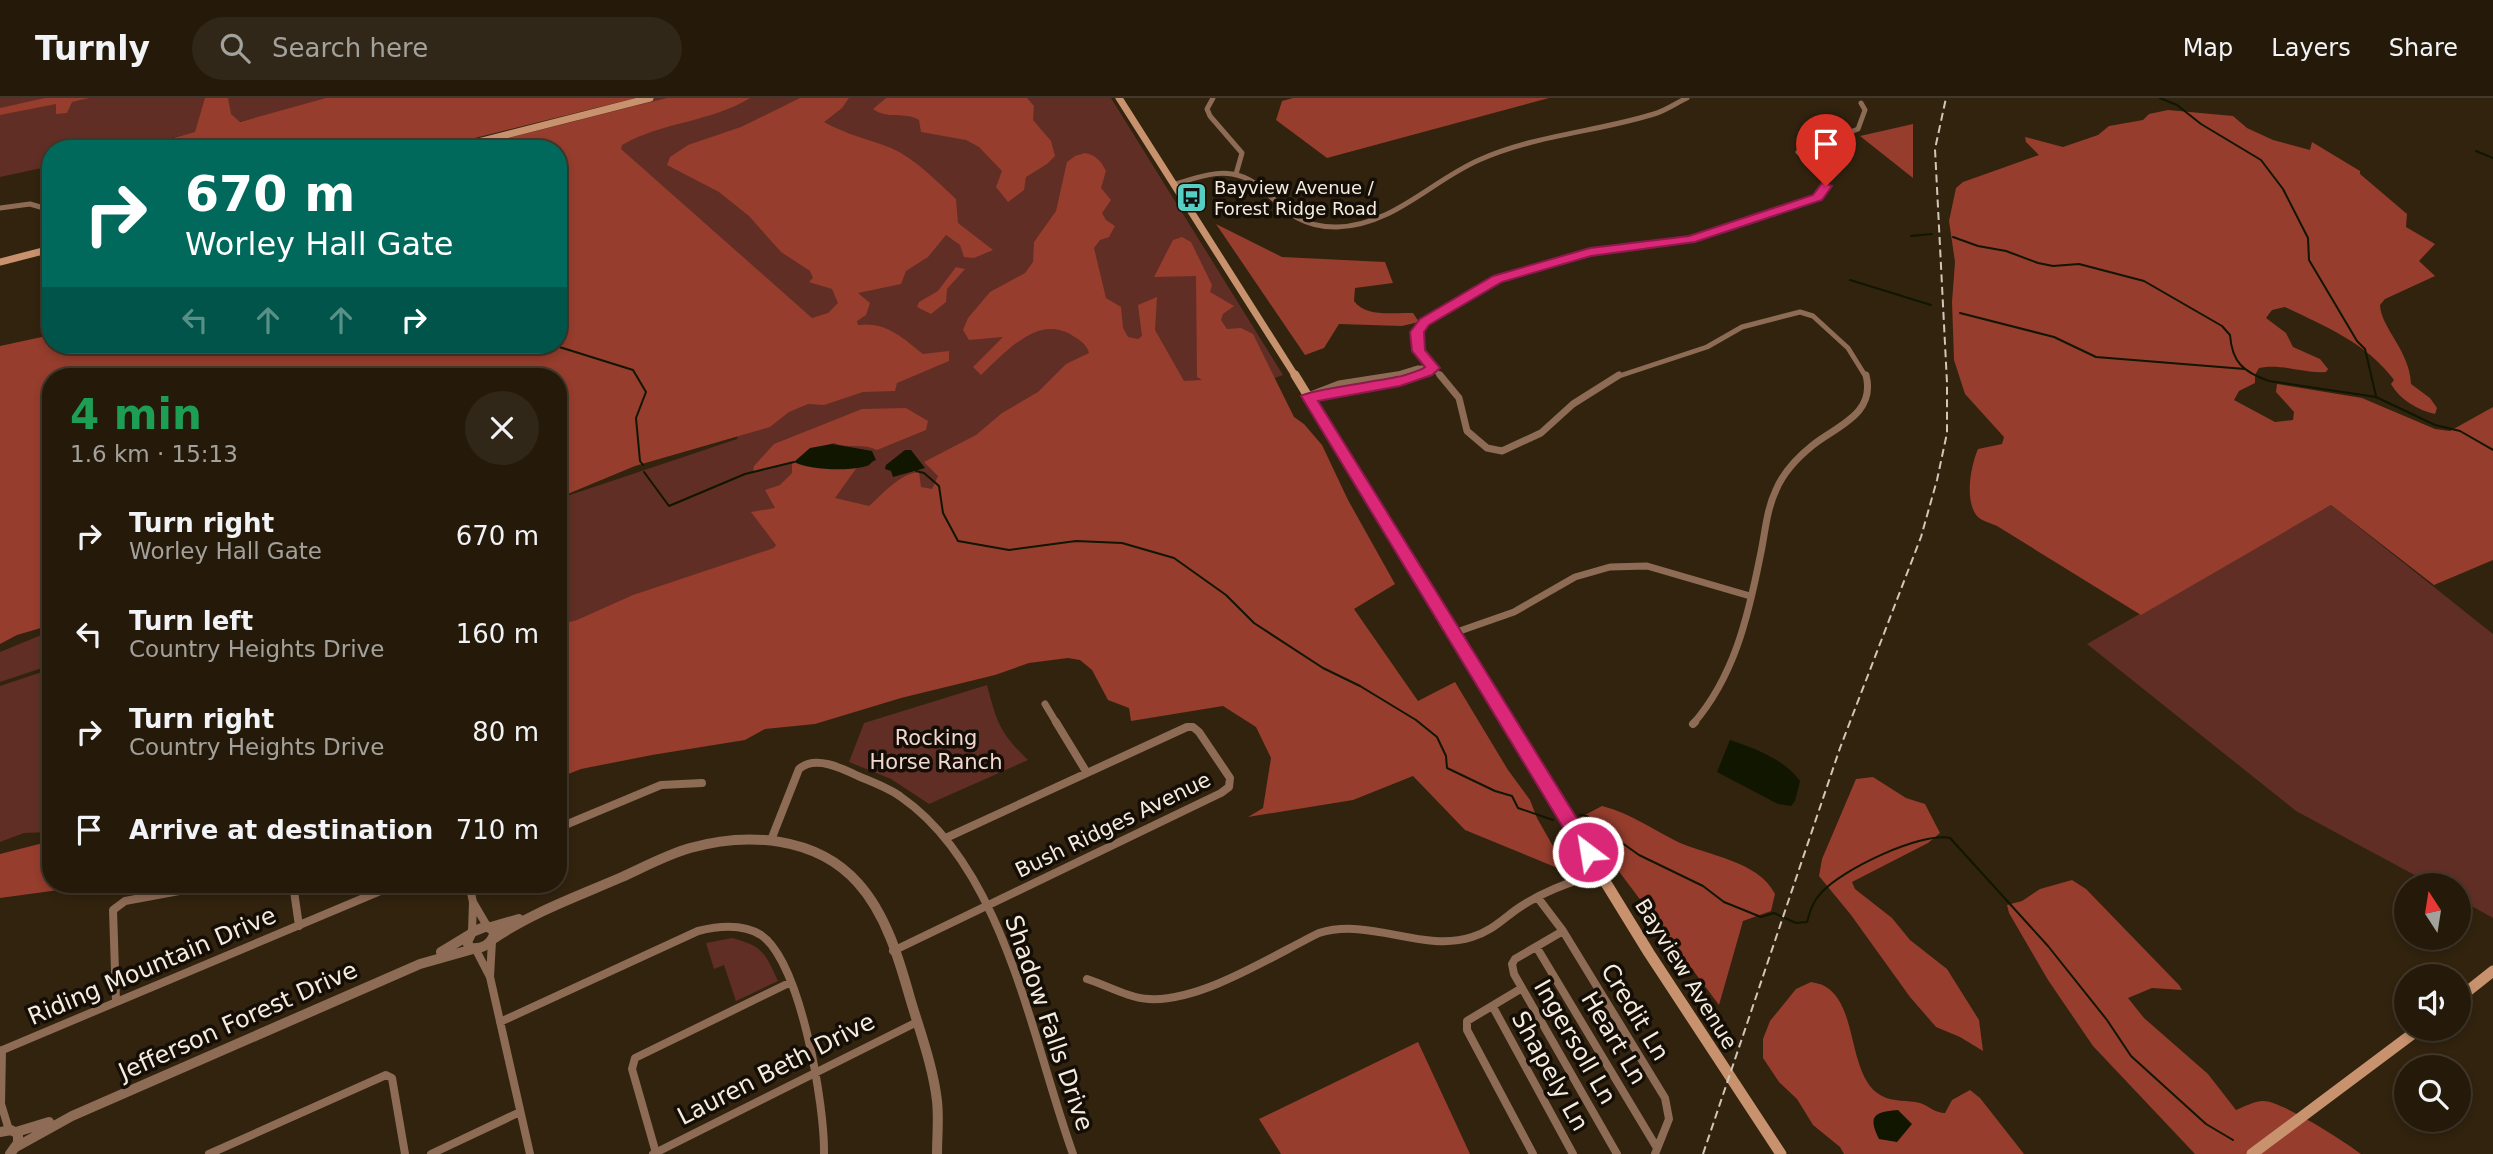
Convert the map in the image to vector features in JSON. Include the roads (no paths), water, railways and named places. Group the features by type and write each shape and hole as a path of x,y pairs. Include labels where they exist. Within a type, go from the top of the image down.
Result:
{"main road":[{"path":"485,140 650,98"},
{"name":"Bayview Avenue","path":"1119,98 1308,396 1657,965 1781,1154"},
{"path":"0,262 42,251"},
{"path":"2471,988 2493,971"},
{"path":"2252,1154 2402,1041"}],"street":[{"path":"1213,98 1208,105 1210,116 1242,153 1236,174"},
{"path":"1175,184 1216,174 1236,174 1251,178 1287,213 1305,222 1334,228 1358,226 1389,215 1452,174 1486,157 1529,143 1654,113 1687,98"},
{"path":"1693,724 1713,702 1737,648 1776,488 1807,451 1856,415 1867,399 1869,387 1862,365 1808,313 1791,314 1742,327 1707,347 1621,374 1573,404 1541,433 1503,451 1487,448 1466,431 1459,398 1419,351 1417,332 1425,322 1497,279 1590,252 1691,239 1817,197 1826,186 1825,178 1797,152 1858,129 1865,110 1861,103"},
{"path":"0,208 23,203 42,207"},
{"path":"1308,396 1400,382 1433,368"},
{"path":"1454,633 1514,612 1575,577 1610,567 1647,566 1750,596"},
{"path":"1045,704 1087,773"},
{"name":"Bush Ridges Avenue","path":"893,951 1221,793 1230,783 1199,732 1193,727 1181,730 948,837"},
{"name":"Shadow Falls Drive","path":"771,840 799,769 803,764 812,761 856,774 887,787 921,810 948,837 986,906 1012,969 1073,1154"},
{"path":"567,824 661,785 702,783"},
{"path":"493,940 539,913 691,848 730,840 771,840 813,851 850,875 870,900 893,951 917,1022 936,1098 937,1154"},
{"path":"1087,979 1147,999 1180,997 1203,990 1319,933 1338,927 1440,941 1471,938 1498,926 1514,911 1538,898 1581,878 1601,873"},
{"path":"116,1002 113,910 125,901 168,893"},
{"path":"294,893 299,926"},
{"name":"Riding Mountain Drive","path":"1,1050 376,893"},
{"path":"471,893 473,902 468,945 474,949 490,977"},
{"name":"Credit Ln","path":"1538,898 1563,931 1665,1098 1669,1119 1656,1151"},
{"path":"473,902 495,932 490,977 530,1154"},
{"path":"489,926 539,913"},
{"name":"Jefferson Forest Drive","path":"13,1150 72,1116 420,964 470,934 489,926"},
{"path":"500,1022 688,936 716,927 746,929 765,938 779,956 804,1025 825,1118 824,1154"},
{"name":"Ingersoll Ln","path":"1563,931 1515,959 1512,964 1522,988 1618,1154"},
{"name":"Jefferson Forest Drive","path":"420,964 485,948 493,940"},
{"name":"Heart Ln","path":"1537,948 1656,1151"},
{"path":"655,1153 632,1069 635,1058 789,983"},
{"path":"1522,988 1466,1021 1467,1030 1533,1154"},
{"name":"Shapely Ln","path":"1493,1007 1573,1154"},
{"name":"Lauren Beth Drive","path":"655,1153 917,1022"},
{"path":"1,1050 0,1105 9,1131 19,1138 13,1150"},
{"path":"209,1154 386,1075 392,1078 405,1154"},
{"path":"431,1154 520,1112"},
{"name":"Jefferson Forest Drive","path":"9,1131 72,1116"}],"waterway":[{"path":"2160,98 2177,105 2201,124 2261,160 2283,189 2308,238 2309,260 2357,341 2365,349 2376,396"},
{"path":"2476,151 2493,158"},
{"path":"1911,236 1932,234"},
{"path":"1953,237 1978,246 2006,251 2038,263 2053,266 2079,264 2144,281 2222,326 2230,335 2236,359 2245,369"},
{"path":"1850,280 1931,305"},
{"path":"1960,313 2054,337 2096,357 2245,369"},
{"path":"567,349 633,370 646,392 636,418 640,461 643,465"},
{"path":"2245,369 2269,381 2376,397 2435,425 2460,431 2493,450"},
{"path":"644,472 669,506 745,474 794,462"},
{"path":"916,471 924,473 939,486 943,513 958,541 1009,550 1076,541 1122,543 1174,558 1226,595 1254,623 1323,668 1360,686 1416,720 1437,737 1446,756 1447,768 1495,791 1512,796 1518,808 1553,820"},
{"path":"1580,815 1587,816 1611,830 1618,840 1639,855 1703,886 1724,902 1761,917 1774,913 1796,923 1807,922 1821,893 1863,864 1920,841 1950,838 2048,946 2107,1020 2131,1056 2206,1124 2233,1140"}],"railway":[{"path":"1703,1154 1840,748 1921,537 1937,480 1947,433 1947,383 1935,149 1946,98"}],"place":[{"name":"Bayview Avenue / Forest Ridge Road","path":"1191,198"}],"park label":[{"name":"Rocking Horse Ranch","path":"936,750"}]}
